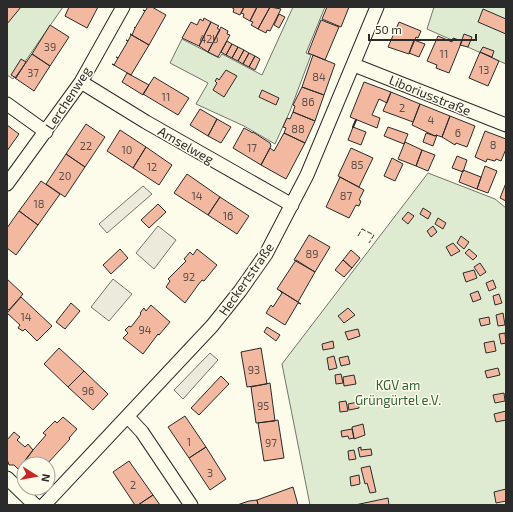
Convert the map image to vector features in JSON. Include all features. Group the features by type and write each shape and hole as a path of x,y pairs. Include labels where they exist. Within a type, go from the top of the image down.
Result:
{"street":[{"name":"Lerchenweg","path":"7,184 81,82 123,7"},
{"name":"Heckertstraße","path":"44,505 212,326 240,291 266,254 307,175 378,7"},
{"name":"Liboriusstraße","path":"354,65 506,125"},
{"name":"Amselweg","path":"81,82 158,129 292,205"},
{"path":"7,104 46,132"},
{"path":"128,417 142,432 191,505"},
{"path":"7,478 35,505"}],"green space":[{"path":"13,7 63,7 13,79 7,75 7,17"},
{"path":"293,7 325,7 306,53 311,55 290,111 275,144 244,126 196,104 208,83 170,63 182,39 219,58 222,54 262,75"},
{"path":"434,7 506,7 506,64 427,29"},
{"name":"KGV am Grüngürtel e.V.","path":"428,173 495,199 506,208 506,505 310,505 282,364"}],"shaded area":[{"path":"143,186 152,194 107,233 99,224"},
{"path":"158,226 176,240 154,269 136,253"},
{"path":"113,279 132,294 109,321 91,307"},
{"path":"210,353 218,360 183,399 174,390"}],"building":[{"path":"7,7 21,7 7,24"},
{"path":"69,7 98,7 87,28 65,16"},
{"path":"148,7 152,7 166,15 149,45 130,34 132,35"},
{"path":"231,7 244,7 240,15 233,12 234,9"},
{"path":"244,7 257,7 250,21 243,17 244,14 241,13"},
{"path":"257,7 270,7 258,29 251,25 253,22 250,21"},
{"path":"270,7 281,9 270,31 267,30 266,33 258,29"},
{"path":"327,7 349,7 341,27 322,19"},
{"path":"483,9 506,19 506,34 478,22"},
{"path":"279,14 285,17 279,28 274,25"},
{"path":"204,18 211,22 199,46 182,38 191,22 197,25 200,19 203,21"},
{"path":"321,20 339,27 325,60 308,53"},
{"path":"211,22 219,26 217,28 220,30 208,52 199,46"},
{"path":"399,22 421,31 418,38 416,37 409,54 388,47"},
{"path":"50,25 69,37 50,66 32,54"},
{"path":"221,27 228,31 227,34 230,35 218,57 208,52"},
{"path":"130,34 149,45 131,75 112,64 114,65 131,35"},
{"path":"464,34 472,37 468,47 460,45"},
{"path":"438,36 452,42 453,38 462,41 449,73 436,68 437,65 427,61"},
{"path":"414,40 425,44 419,57 409,53"},
{"path":"227,41 232,44 226,55 221,52"},
{"path":"232,44 238,47 232,58 226,55"},
{"path":"238,47 244,50 238,61 232,58"},
{"path":"483,47 494,51 492,57 480,52"},
{"path":"244,50 249,53 243,64 238,61"},
{"path":"480,52 499,61 488,86 469,78"},
{"path":"249,53 255,56 249,67 243,64"},
{"path":"32,54 50,66 34,91 15,78"},
{"path":"313,55 335,64 324,95 302,87"},
{"path":"255,56 260,59 255,70 249,67"},
{"path":"21,59 26,62 16,78 11,75"},
{"path":"226,70 237,76 224,97 213,90 217,83 215,81 217,78 219,80"},
{"path":"127,73 149,85 143,95 122,82"},
{"path":"154,77 189,98 178,115 143,94"},
{"path":"364,82 391,92 387,103 379,99 372,115 380,118 377,128 350,117"},
{"path":"302,87 324,95 315,121 293,112 295,106 293,105"},
{"path":"262,90 279,98 276,105 259,97"},
{"path":"391,92 420,104 413,122 383,111"},
{"path":"420,104 450,116 442,137 435,136 412,125"},
{"path":"200,109 217,119 208,136 190,125"},
{"path":"293,112 315,121 305,143 284,133 286,128 283,127 287,118 290,119"},
{"path":"450,116 475,126 467,147 456,143 455,145 442,137"},
{"path":"217,119 231,127 221,143 208,136"},
{"path":"86,124 105,137 85,167 66,154"},
{"path":"7,125 19,134 7,151"},
{"path":"353,127 366,132 361,145 348,140"},
{"path":"388,127 408,134 404,144 384,136"},
{"path":"244,128 270,143 271,146 261,165 233,148"},
{"path":"120,130 146,147 133,168 107,151"},
{"path":"485,131 506,139 506,149 501,161 496,159 495,161 487,159 486,162 475,157"},
{"path":"284,133 305,143 286,179 261,165 270,148 274,151"},
{"path":"426,133 435,136 437,135 433,146 423,142"},
{"path":"405,142 422,150 416,166 398,159"},
{"path":"146,147 172,165 159,185 133,168"},
{"path":"351,148 373,158 359,187 338,176"},
{"path":"422,150 435,155 428,171 416,166"},
{"path":"66,154 85,167 65,197 46,184"},
{"path":"457,156 467,160 463,172 452,168"},
{"path":"392,158 403,164 395,181 384,176"},
{"path":"485,166 497,171 488,193 477,189"},
{"path":"463,170 481,177 477,189 459,182"},
{"path":"187,174 220,197 208,215 174,193"},
{"path":"340,177 364,190 359,200 361,201 359,206 356,205 349,218 326,207"},
{"path":"41,181 60,194 38,225 19,211"},
{"path":"506,183 506,201 500,198"},
{"path":"220,197 249,216 237,234 208,215"},
{"path":"158,204 166,212 149,228 141,220"},
{"path":"423,208 431,213 428,219 420,214"},
{"path":"19,211 38,225 16,255 7,248 7,228"},
{"path":"408,212 414,216 408,224 402,219"},
{"path":"438,218 446,223 443,229 435,224"},
{"path":"433,226 437,232 431,237 427,231"},
{"path":"309,235 330,247 315,272 294,260"},
{"path":"461,236 469,242 464,249 457,243"},
{"path":"453,243 460,251 451,256 446,247"},
{"path":"120,249 128,258 111,274 103,265"},
{"path":"197,249 217,265 204,281 202,280 185,303 166,287 170,281 168,279 186,261 184,259 190,252 193,255"},
{"path":"469,249 477,256 473,260 465,253"},
{"path":"351,250 360,258 352,268 343,260"},
{"path":"296,260 315,272 298,302 277,289"},
{"path":"343,260 352,268 344,277 335,270"},
{"path":"480,263 486,272 480,276 474,267"},
{"path":"474,270 477,278 466,282 463,273"},
{"path":"7,279 23,294 9,310 7,308"},
{"path":"493,280 496,288 489,291 486,283"},
{"path":"279,290 301,304 298,303 285,325 266,313 271,305 273,307 282,293"},
{"path":"478,291 481,299 473,302 470,294"},
{"path":"499,294 502,303 495,305 493,296"},
{"path":"21,297 52,326 37,341 25,329 23,331 18,328 20,325 7,313"},
{"path":"71,303 80,311 65,329 56,322"},
{"path":"151,305 170,322 159,335 158,334 143,354 123,338 128,333 125,330 129,326 131,327 144,308 146,311"},
{"path":"348,308 355,315 344,323 338,316"},
{"path":"503,313 505,325 498,326 496,315"},
{"path":"489,317 490,324 481,326 479,319"},
{"path":"267,327 280,335 276,341 264,332"},
{"path":"358,329 360,336 348,340 345,332"},
{"path":"505,333 506,343 501,344 499,334"},
{"path":"333,341 334,348 323,350 322,344"},
{"path":"494,341 496,351 486,353 484,343"},
{"path":"59,348 84,371 68,387 44,364"},
{"path":"261,348 267,384 247,387 241,352"},
{"path":"334,356 337,368 329,370 327,358"},
{"path":"348,356 350,364 341,366 339,358"},
{"path":"498,368 500,375 487,378 485,371"},
{"path":"84,371 108,394 93,410 68,387"},
{"path":"341,374 343,383 336,384 335,375"},
{"path":"354,375 356,384 344,386 343,377"},
{"path":"221,376 229,384 199,415 191,408"},
{"path":"270,383 275,421 256,423 251,387"},
{"path":"504,393 505,401 495,403 493,395"},
{"path":"346,401 348,411 340,412 339,402"},
{"path":"358,402 359,408 349,410 348,404"},
{"path":"506,411 506,420 496,422 494,414"},
{"path":"185,416 206,447 189,458 168,427"},
{"path":"63,417 77,429 54,456 29,456 46,435 43,433 55,421 57,423"},
{"path":"278,420 284,458 264,461 258,423"},
{"path":"363,424 365,435 354,439 352,427"},
{"path":"352,429 354,438 349,439 348,436 342,437 341,431"},
{"path":"14,432 20,437 17,440 25,447 28,444 33,450 28,456 16,456 16,467 14,465 9,465 7,459 7,440"},
{"path":"206,447 226,479 210,490 189,458"},
{"path":"361,447 361,450 371,449 372,455 360,457 358,448"},
{"path":"354,450 356,459 349,460 348,451"},
{"path":"129,461 153,495 138,505 135,505 113,472"},
{"path":"370,466 376,492 370,493 367,483 365,484 361,468"},
{"path":"359,475 360,484 351,486 350,477"},
{"path":"293,487 298,505 258,505 257,500"},
{"path":"506,489 506,501 496,503 494,492"},
{"path":"153,495 160,505 138,505"},
{"path":"388,498 389,505 355,505"},
{"path":"257,500 258,505 237,505 249,501"}],"fence":[{"path":"358,236 362,229 374,235 369,243"}],"wall":[{"path":"353,127 356,120"}]}
